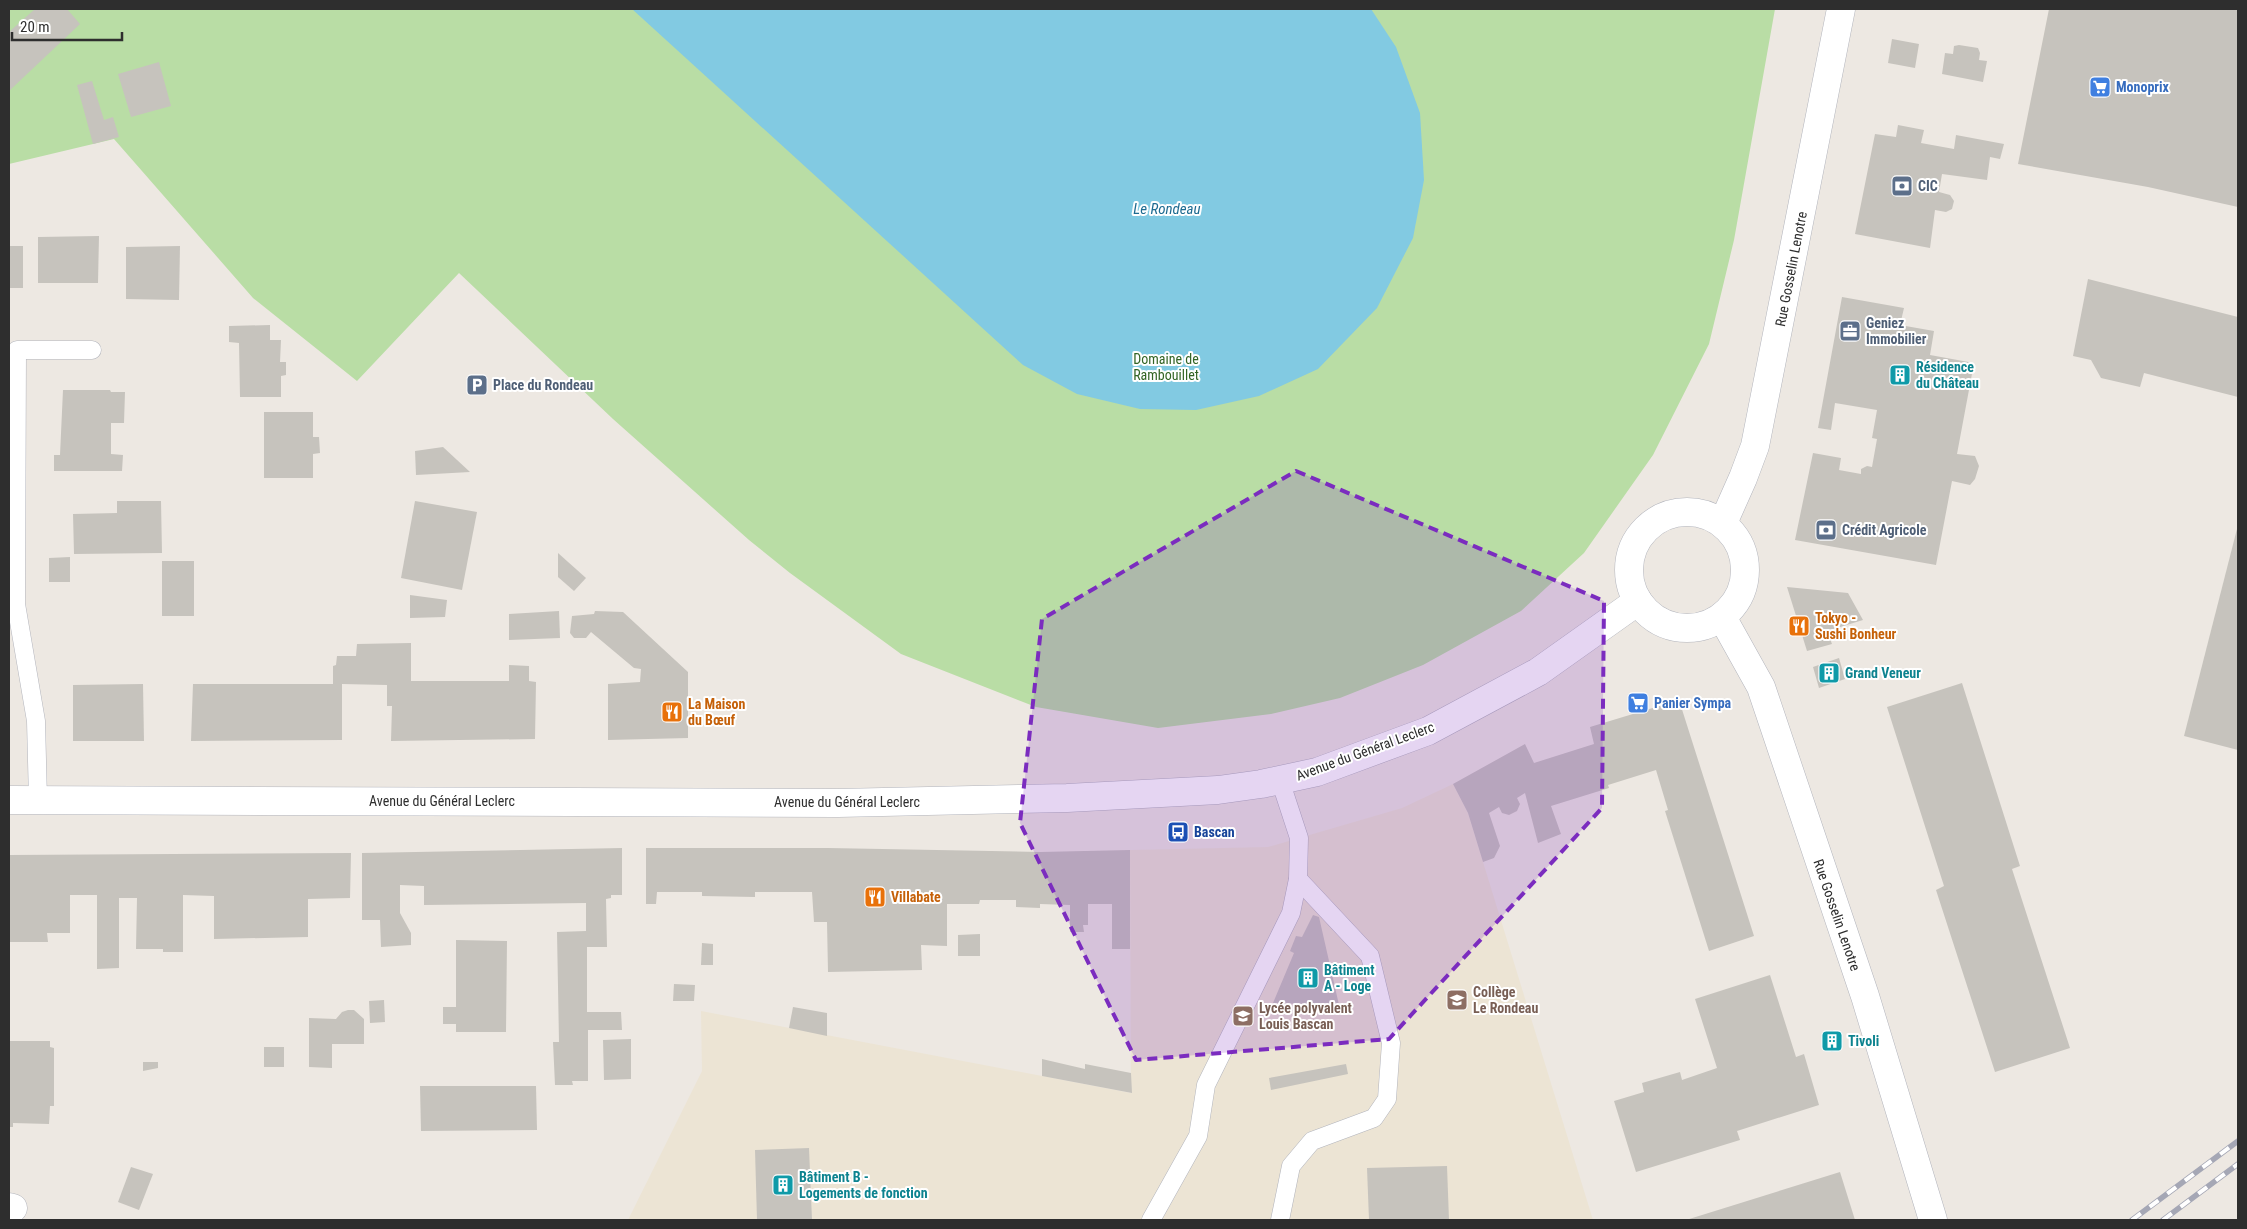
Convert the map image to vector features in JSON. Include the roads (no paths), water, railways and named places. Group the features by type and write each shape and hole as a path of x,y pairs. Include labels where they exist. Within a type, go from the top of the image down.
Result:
{"main road":[{"name":"Rue Gosselin Lenotre","path":"1723,523 1755,446 1841,9"},
{"path":"1679,512 1698,512 1723,523 1732,531 1742,548 1746,566 1744,586 1736,603 1722,617 1704,626 1686,628 1666,625 1650,615 1638,601 1630,582 1629,563 1634,544 1646,528 1661,517 1679,512"},
{"name":"Avenue du Général Leclerc","path":"9,800 848,803 1067,798 1218,790 1317,772 1428,732 1538,672 1638,601"},
{"name":"Rue Gosselin Lenotre","path":"1722,617 1761,687 1865,996 1933,1220"}],"lane":[{"path":"38,800 36,721 16,604 13,350 92,350"},
{"path":"1150,1220 1198,1136 1206,1084 1291,913 1298,879 1299,838 1280,780"},
{"path":"1280,1220 1291,1166 1312,1141 1374,1118 1387,1099 1391,1043 1370,956 1298,879"}],"water":[{"name":"Le Rondeau","path":"632,9 1371,9 1396,47 1420,113 1424,180 1413,238 1377,308 1318,369 1259,396 1196,410 1140,409 1077,394 1023,365"}],"railway":[{"path":"2132,1220 2238,1141"},
{"path":"2163,1220 2238,1164"}],"place":[{"name":"Monoprix","path":"2100,87"},
{"name":"CIC","path":"1902,186"},
{"name":"Geniez Immobilier","path":"1850,331"},
{"name":"Résidence du Château","path":"1900,375"},
{"name":"Place du Rondeau","path":"477,385"},
{"name":"Crédit Agricole","path":"1826,530"},
{"name":"Tokyo - Sushi Bonheur","path":"1799,626"},
{"name":"Grand Veneur","path":"1829,673"},
{"name":"Panier Sympa","path":"1638,703"},
{"name":"La Maison du Bœuf","path":"672,712"},
{"name":"Bascan","path":"1178,832"},
{"name":"Villabate","path":"875,897"},
{"name":"Bâtiment A - Loge","path":"1308,978"},
{"name":"Collège Le Rondeau","path":"1457,1000"},
{"name":"Lycée polyvalent Louis Bascan","path":"1243,1016"},
{"name":"Tivoli","path":"1832,1041"},
{"name":"Bâtiment B - Logements de fonction","path":"783,1185"}],"park label":[{"name":"Domaine de Rambouillet","path":"1166,368"}]}
